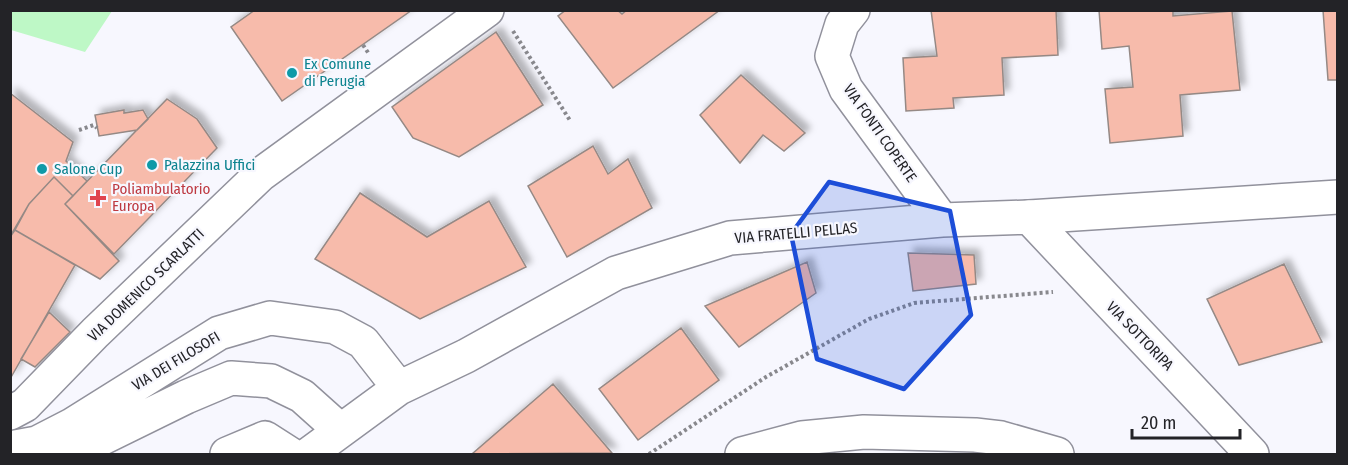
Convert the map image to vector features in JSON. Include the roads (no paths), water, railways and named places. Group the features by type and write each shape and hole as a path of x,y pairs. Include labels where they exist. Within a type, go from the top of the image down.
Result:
{"street":[{"name":"VIA FONTI COPERTE","path":"853,10 842,24 832,56 846,90 942,220"},
{"name":"VIA DOMENICO SCARLATTI","path":"10,413 25,405 260,175 499,19"},
{"name":"VIA FRATELLI PELLAS","path":"309,454 399,388 466,356 616,273 730,238 942,220 1029,217 1338,197"},
{"name":"VIA SOTTORIPA","path":"1029,217 1252,454"},
{"name":"VIA DEI FILOSOFI","path":"10,448 37,443 72,425 219,333 270,318 335,327 363,342 399,388"},
{"path":"70,454 186,397 231,378 271,381 302,396 340,430"},
{"path":"742,454 812,437 864,432 1000,438 1057,454"},
{"path":"934,435 981,454"},
{"path":"227,454 265,438 290,454"}],"place":[{"name":"Ex Comune di Perugia","path":"292,73"},
{"name":"Palazzina Uffici","path":"152,165"},
{"name":"Salone Cup","path":"42,169"},
{"name":"Poliambulatorio Europa","path":"98,198"}]}
